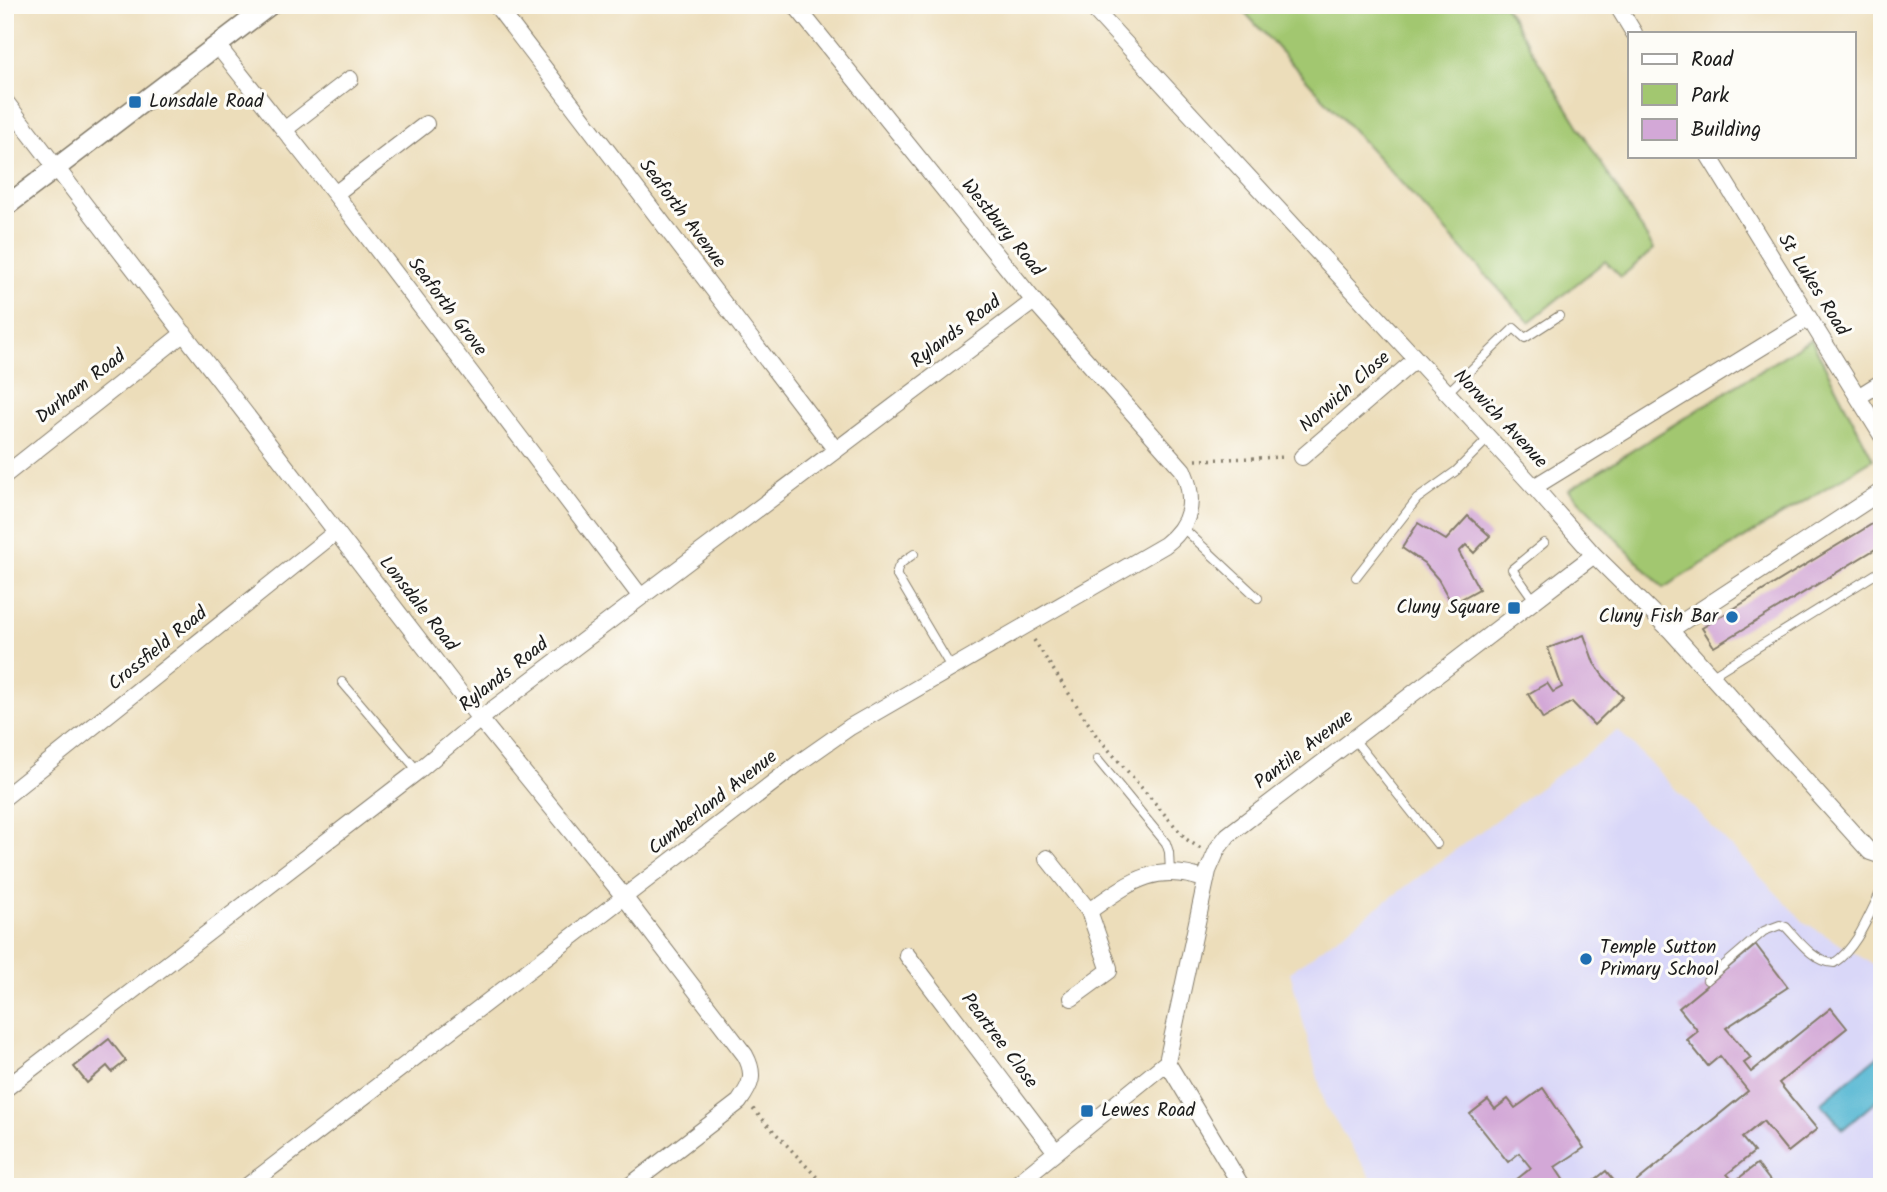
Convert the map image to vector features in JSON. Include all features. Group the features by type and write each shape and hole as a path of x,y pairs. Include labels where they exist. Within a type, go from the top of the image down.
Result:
{"street":[{"path":"5,207 270,5"},
{"name":"Seaforth Avenue","path":"496,5 835,449"},
{"name":"Westbury Road","path":"795,5 1034,301 1179,465"},
{"name":"Norwich Avenue","path":"1090,5 1594,555 1670,630 1870,852 1882,856"},
{"path":"1617,5 1633,32"},
{"name":"Seaforth Grove","path":"217,45 335,194 640,597"},
{"path":"284,130 350,79"},
{"name":"Lonsdale Road","path":"5,101 480,719 625,898 745,1055 751,1066 751,1077 741,1100"},
{"path":"335,194 426,124"},
{"name":"St Lukes Road","path":"1710,158 1882,436"},
{"name":"Rylands Road","path":"5,1089 418,771 480,719 1034,301"},
{"path":"1534,487 1809,318"},
{"name":"Durham Road","path":"5,475 184,333"},
{"name":"Norwich Close","path":"1302,457 1416,359"},
{"path":"1857,397 1882,382"},
{"path":"1179,465 1190,484 1191,497 1190,510 1182,527"},
{"path":"1670,630 1882,491"},
{"name":"Cumberland Avenue","path":"246,1187 800,762 840,734 1166,545 1176,537 1182,527"},
{"name":"Crossfield Road","path":"5,797 336,532"},
{"name":"Pantile Avenue","path":"1167,1062 1206,880 1218,848 1228,835 1594,555"},
{"path":"1047,858 1088,911 1109,971 1072,998"},
{"path":"1088,911 1123,887 1152,874 1170,873 1206,880"},
{"name":"Peartree Close","path":"907,955 1056,1152"},
{"path":"1013,1187 1167,1062 1242,1187"},
{"path":"628,1187 741,1100"}],"lane":[{"path":"1447,393 1514,328 1525,338 1559,316"},
{"path":"1356,577 1417,499 1456,471 1489,438"},
{"path":"1182,527 1258,598"},
{"path":"1534,600 1512,569 1544,544"},
{"path":"914,555 897,568 897,576 952,669"},
{"path":"1710,677 1882,570"},
{"path":"342,682 418,771"},
{"path":"1353,738 1437,844"},
{"path":"1097,759 1166,843 1170,873"},
{"path":"1707,980 1765,931 1780,925 1786,927 1817,957 1826,963 1834,963 1841,959 1860,934 1882,889"}],"path":[{"path":"1179,465 1302,457"},
{"path":"1025,626 1096,735 1186,839 1214,858"},
{"path":"741,1100 826,1187"}],"shaded area":[{"name":"Temple Sutton Primary School","path":"1618,730 1804,922 1882,970 1882,1187 1377,1187 1325,1105 1290,972"}],"green space":[{"path":"1238,5 1504,5 1654,249 1621,277 1605,261 1529,322"},
{"path":"1811,339 1873,459 1663,588 1569,490"}],"water":[{"path":"1880,1054 1882,1096 1843,1129 1821,1103"}],"building":[{"path":"1468,516 1490,536 1474,553 1466,545 1459,552 1479,589 1452,604 1438,579 1424,563 1402,548 1418,523 1446,540"},
{"path":"1882,518 1882,545 1714,647 1702,628"},
{"path":"1584,635 1594,663 1623,697 1594,725 1572,702 1543,719 1528,694 1547,683 1553,692 1562,687 1548,648"},
{"path":"1756,945 1788,987 1726,1028 1751,1058 1744,1063 1751,1072 1831,1008 1847,1028 1779,1083 1817,1129 1788,1152 1763,1121 1742,1138 1754,1152 1727,1174 1734,1182 1757,1164 1771,1182 1765,1187 1680,1187 1676,1182 1670,1187 1630,1187 1748,1091 1720,1056 1708,1066 1687,1040 1698,1031 1679,1008"},
{"path":"109,1039 126,1061 112,1072 107,1066 87,1083 74,1067"},
{"path":"1543,1088 1584,1148 1555,1167 1568,1187 1507,1187 1531,1168 1519,1153 1508,1162 1470,1114 1488,1100 1495,1109 1508,1099 1515,1108"},
{"path":"1606,1171 1619,1187 1586,1187"}],"place":[{"name":"Lonsdale Road","path":"135,102"},
{"name":"Cluny Square","path":"1514,608"},
{"name":"Cluny Fish Bar","path":"1732,617"},
{"name":"Temple Sutton Primary School","path":"1586,959"},
{"name":"Lewes Road","path":"1087,1111"}]}
